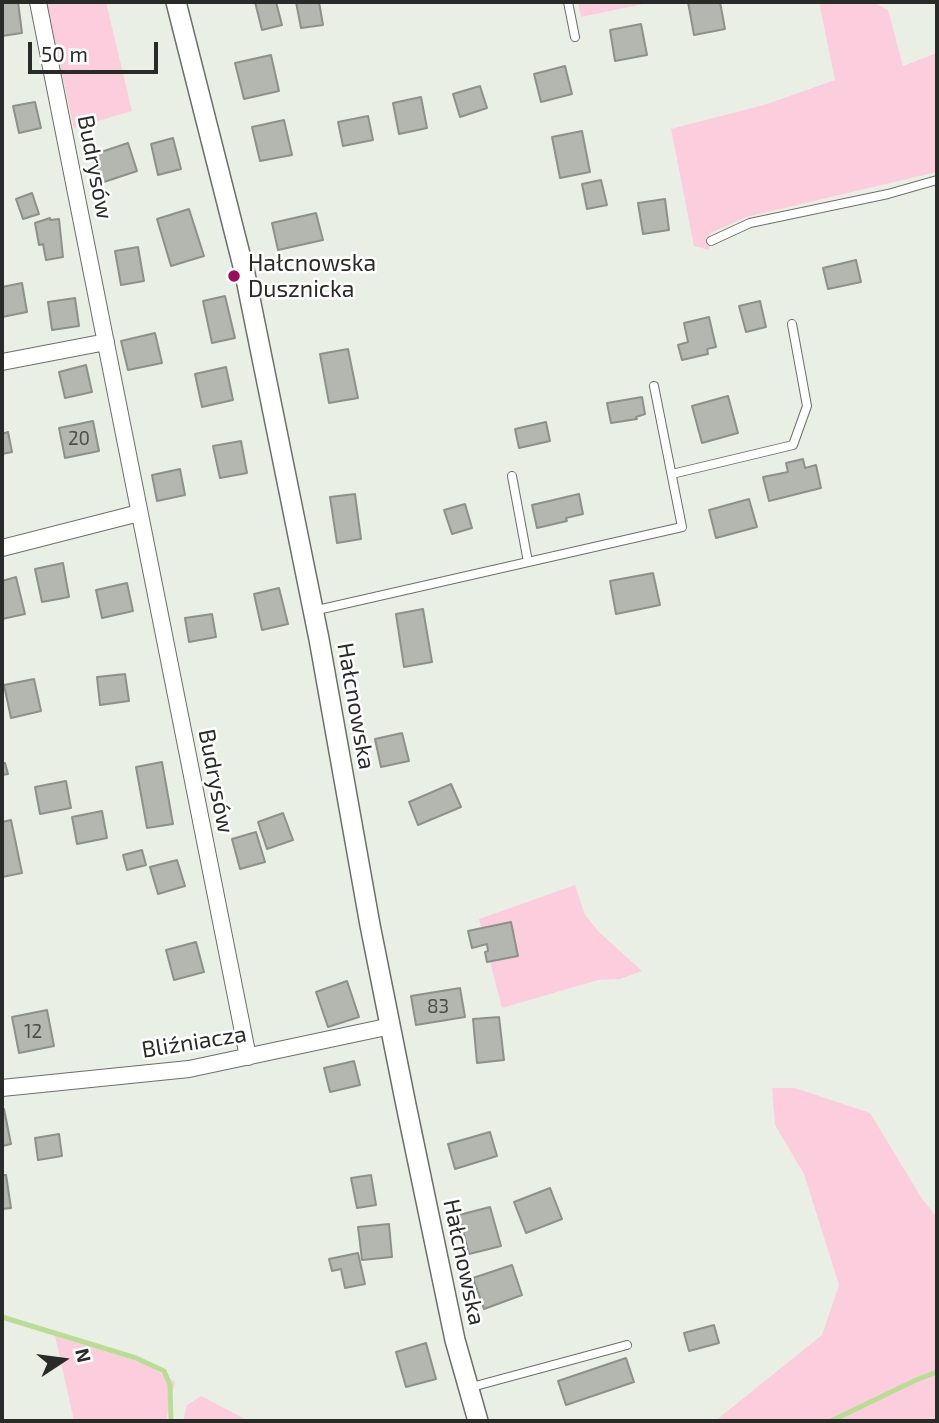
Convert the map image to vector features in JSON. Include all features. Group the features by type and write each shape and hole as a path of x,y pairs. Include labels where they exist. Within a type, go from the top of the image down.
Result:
{"street":[{"name":"Budrysów","path":"38,2 248,1057"},
{"name":"Hałcnowska","path":"176,2 245,274 438,1261 478,1421"},
{"path":"2,362 106,342"},
{"path":"2,548 138,513"},
{"name":"Bliźniacza","path":"2,1088 189,1069 391,1026"}],"lane":[{"path":"568,2 575,37"},
{"path":"711,241 750,223 888,194 937,180"},
{"path":"672,474 793,444 807,406 792,324"},
{"path":"313,611 682,527 654,386"},
{"path":"512,476 528,562"},
{"path":"468,1388 627,1345"}],"shaded area":[{"path":"46,2 106,2 132,111 74,128"},
{"path":"578,2 653,2 581,17"},
{"path":"819,2 873,2 888,10 903,66 937,53 937,172 746,217 709,234 709,250 694,246 671,129 767,104 835,80"},
{"path":"575,885 585,915 599,932 642,971 620,979 598,980 502,1008 479,919"},
{"path":"772,1088 795,1088 870,1113 921,1197 937,1218 937,1421 715,1421 822,1335 839,1285 804,1174 775,1125"},
{"path":"55,1336 146,1364 175,1382 166,1421 74,1421"},
{"path":"201,1396 249,1421 183,1421 187,1405"}],"building":[{"path":"2,2 18,2 22,33 2,36"},
{"path":"255,2 276,2 282,25 262,30"},
{"path":"296,2 319,2 323,25 301,28"},
{"path":"688,2 720,2 725,29 694,35"},
{"path":"641,24 647,55 615,61 610,30"},
{"path":"271,55 279,91 244,99 235,63"},
{"path":"565,66 572,94 541,102 534,74"},
{"path":"480,86 487,108 460,117 453,94"},
{"path":"421,97 427,128 399,134 393,103"},
{"path":"35,102 41,128 19,133 13,106"},
{"path":"368,116 373,140 343,146 338,122"},
{"path":"284,120 292,155 260,161 252,127"},
{"path":"582,131 590,172 560,178 552,137"},
{"path":"173,138 181,169 158,175 151,144"},
{"path":"128,143 137,171 101,183 92,155"},
{"path":"601,180 607,205 587,209 582,184"},
{"path":"32,193 39,214 23,219 16,199"},
{"path":"665,199 669,230 643,234 638,203"},
{"path":"189,209 204,256 171,266 157,219"},
{"path":"316,213 323,240 278,250 272,223"},
{"path":"50,218 59,219 63,257 46,260 43,244 39,245 35,223"},
{"path":"138,247 144,281 121,285 115,251"},
{"path":"856,260 861,282 828,289 823,268"},
{"path":"22,283 27,312 2,317 2,287"},
{"path":"225,296 235,338 212,343 203,301"},
{"path":"75,298 79,326 52,330 48,302"},
{"path":"760,301 766,327 746,332 739,306"},
{"path":"709,317 716,347 707,349 708,354 682,360 678,345 688,342 684,323"},
{"path":"155,333 162,363 128,370 121,341"},
{"path":"348,349 358,398 329,403 320,354"},
{"path":"86,365 92,392 65,398 59,372"},
{"path":"226,367 233,400 202,407 195,374"},
{"path":"728,396 738,433 702,443 692,406"},
{"path":"642,397 645,414 636,417 637,419 611,423 607,403"},
{"path":"93,421 99,451 65,458 59,428"},
{"path":"546,422 550,441 519,448 515,429"},
{"path":"8,432 12,452 2,454 2,434"},
{"path":"241,441 247,473 220,478 213,446"},
{"path":"803,459 805,468 816,465 821,488 769,501 763,477 788,472 786,463"},
{"path":"180,469 185,495 157,501 152,475"},
{"path":"355,494 361,539 337,543 330,497"},
{"path":"579,494 583,514 537,528 532,505"},
{"path":"749,499 757,527 716,538 709,510"},
{"path":"465,504 472,528 452,534 444,510"},
{"path":"63,563 69,597 42,602 35,569"},
{"path":"653,573 660,605 616,614 610,581"},
{"path":"16,577 25,614 2,619 2,581"},
{"path":"127,583 133,611 102,618 96,590"},
{"path":"279,588 288,624 262,630 254,594"},
{"path":"423,609 432,662 404,667 396,614"},
{"path":"212,614 216,637 189,642 185,618"},
{"path":"125,674 129,701 100,705 97,677"},
{"path":"34,679 41,711 11,718 4,685"},
{"path":"402,733 409,761 381,767 375,739"},
{"path":"162,762 173,824 147,828 136,767"},
{"path":"2,763 5,763 8,774 2,775"},
{"path":"66,781 71,808 40,814 35,787"},
{"path":"451,784 461,807 418,825 409,802"},
{"path":"102,811 107,838 77,844 72,817"},
{"path":"283,813 293,840 267,849 258,822"},
{"path":"11,820 22,873 2,877 2,822"},
{"path":"256,832 265,862 240,869 232,839"},
{"path":"142,850 146,865 127,870 123,855"},
{"path":"177,860 185,886 158,894 150,867"},
{"path":"511,922 518,956 487,962 487,944 472,948 468,931"},
{"path":"196,942 204,972 174,980 166,950"},
{"path":"347,981 359,1017 328,1027 316,992"},
{"path":"460,988 465,1017 416,1025 411,996"},
{"path":"47,1010 54,1046 19,1053 12,1017"},
{"path":"499,1017 504,1060 477,1063 473,1019"},
{"path":"354,1061 360,1085 330,1092 324,1068"},
{"path":"2,1109 11,1144 2,1146"},
{"path":"490,1132 497,1156 455,1169 448,1144"},
{"path":"59,1134 62,1156 38,1160 35,1138"},
{"path":"2,1175 6,1175 11,1208 2,1209"},
{"path":"371,1175 376,1205 357,1208 351,1178"},
{"path":"550,1188 562,1219 526,1233 514,1202"},
{"path":"490,1207 501,1246 469,1254 459,1215"},
{"path":"389,1224 392,1257 362,1260 358,1227"},
{"path":"358,1253 365,1284 345,1288 341,1269 332,1271 329,1259"},
{"path":"512,1265 522,1295 484,1309 473,1278"},
{"path":"714,1325 719,1343 689,1351 684,1333"},
{"path":"426,1343 436,1379 406,1387 396,1352"},
{"path":"626,1358 634,1382 566,1405 558,1381"}],"waterway":[{"path":"2,1317 136,1358 164,1371 170,1385 171,1421"},
{"path":"831,1421 937,1372"}],"place":[{"name":"Hałcnowska Dusznicka","path":"234,276"}]}
